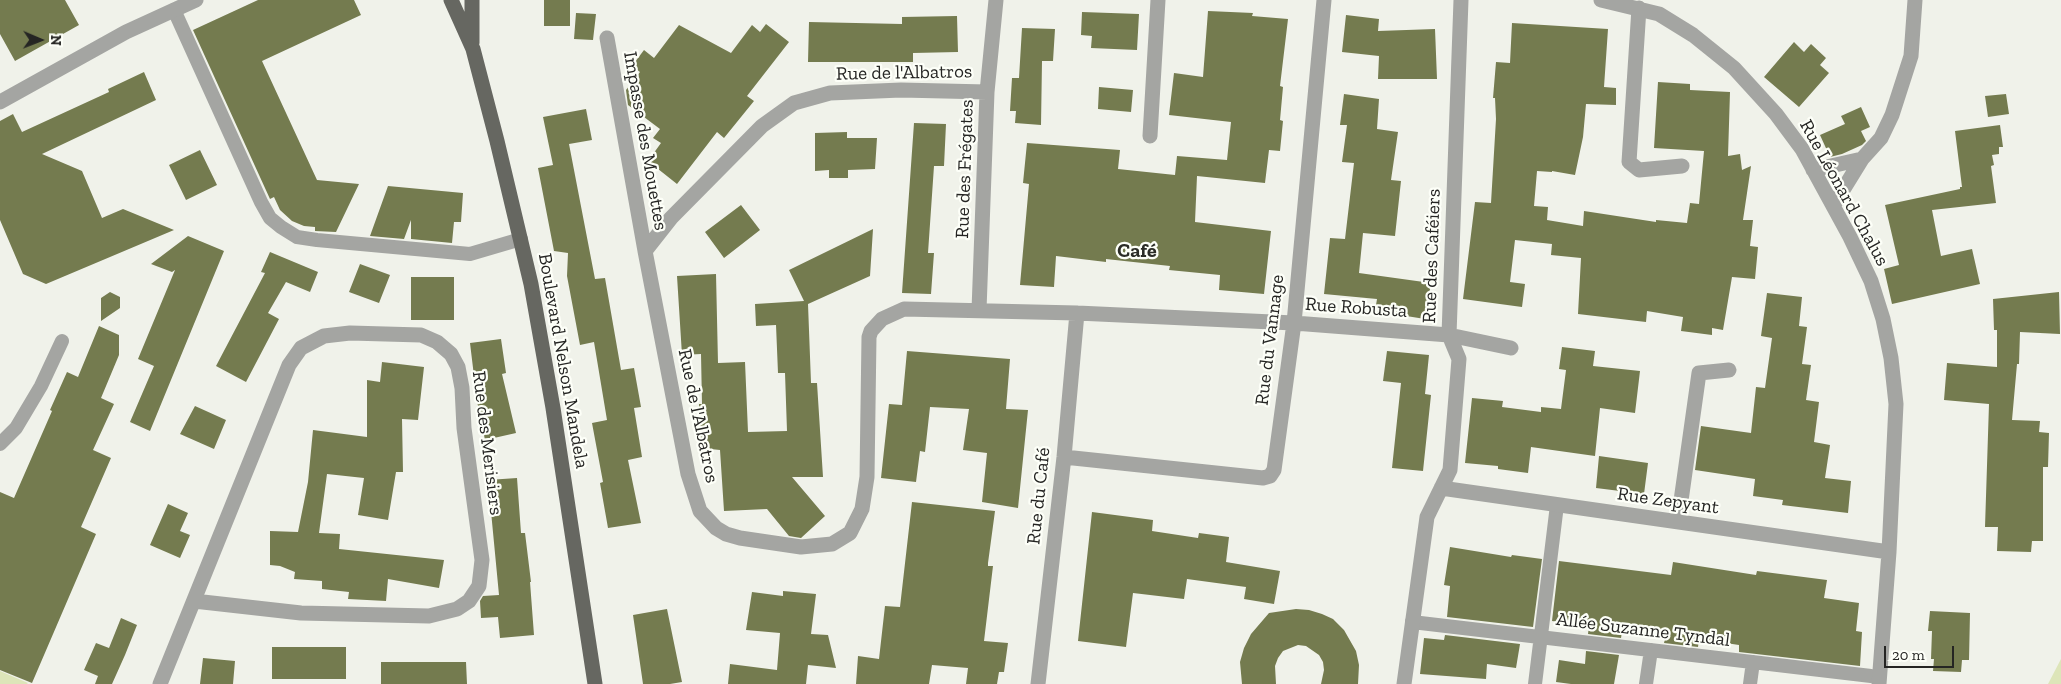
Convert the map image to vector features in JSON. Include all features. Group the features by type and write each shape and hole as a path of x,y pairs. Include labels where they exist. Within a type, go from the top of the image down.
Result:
{"main road":[{"name":"Boulevard Nelson Mandela","path":"451,0 472,50 521,239 542,341 595,684"},
{"name":"Boulevard Nelson Mandela","path":"472,0 472,50"}],"street":[{"path":"0,102 126,32 195,0"},
{"name":"Rue des Frégates","path":"979,310 987,92 996,0"},
{"path":"1150,136 1158,0"},
{"name":"Rue du Vannage","path":"1064,457 1263,478 1270,476 1274,470 1294,323 1324,0"},
{"name":"Rue des Caféiers","path":"1404,684 1427,517 1450,470 1460,359 1449,335 1461,0"},
{"name":"Rue Léonard Chalus","path":"1601,0 1659,14 1693,35 1734,68 1776,114 1802,150 1871,281 1883,319 1891,358 1896,404 1889,552 1875,680"},
{"path":"1833,206 1862,159 1881,138 1898,99 1911,56 1915,0"},
{"path":"1639,8 1629,162 1638,170 1682,166"},
{"name":"Impasse des Mouettes","path":"607,38 645,251"},
{"name":"Rue de l'Albatros","path":"979,310 904,309 882,319 871,330 868,337 867,476 862,509 850,533 832,544 801,547 740,538 726,534 716,528 700,510 688,474 645,251 671,218 762,126 794,102 830,93 901,90 987,92"},
{"path":"1813,170 1862,159"},
{"name":"Rue Robusta","path":"979,310 1294,323 1449,335 1511,348"},
{"name":"Rue du Café","path":"1038,684 1064,457 1077,313"},
{"name":"Rue des Merisiers","path":"160,684 289,365 301,348 324,336 350,333 411,335 421,336 437,342 451,354 458,367 462,388 464,428 482,560 479,586 469,601 457,609 429,616 300,614 194,601"},
{"path":"1678,522 1699,373 1729,370"},
{"name":"Rue Zepyant","path":"1441,488 1889,552"}],"lane":[{"path":"174,10 261,202 270,218 281,227 297,237 317,240 470,254 521,239"},
{"path":"0,444 16,428 36,394 62,341"},
{"path":"1535,684 1557,505"},
{"name":"Allée Suzanne Tyndal","path":"1412,622 1753,662 1875,680"},
{"path":"1646,684 1651,650"},
{"path":"1750,684 1753,662"}],"green space":[{"path":"2061,659 2061,684 2048,684"},
{"path":"0,671 28,683 0,684"}],"building":[{"path":"0,0 65,0 79,25 15,61 0,34"},
{"path":"258,0 354,0 361,15 262,61 317,180 359,184 336,232 315,231 315,227 304,226 292,221 280,210 274,197 270,199 193,30"},
{"path":"544,0 570,0 570,26 544,26"},
{"path":"1208,11 1253,13 1252,16 1288,19 1280,86 1283,87 1280,120 1283,121 1280,151 1269,150 1265,183 1197,176 1195,222 1271,231 1264,294 1219,290 1220,275 1169,270 1170,266 1106,259 1106,262 1056,256 1054,287 1020,285 1029,184 1023,183 1027,143 1120,150 1118,169 1175,175 1177,156 1227,160 1231,122 1169,115 1174,73 1203,77"},
{"path":"1082,12 1139,14 1137,50 1091,48 1092,36 1081,35"},
{"path":"576,13 596,14 593,40 574,39"},
{"path":"1346,15 1379,19 1378,31 1435,29 1437,79 1378,79 1379,56 1342,52"},
{"path":"957,16 958,52 913,53 913,62 808,62 809,22 902,24 902,17"},
{"path":"1512,23 1608,29 1604,87 1616,88 1616,105 1586,104 1583,137 1575,175 1552,171 1537,171 1534,206 1548,207 1547,220 1583,226 1584,211 1656,222 1656,220 1687,223 1690,203 1699,204 1704,151 1654,148 1658,82 1690,84 1690,90 1730,92 1728,156 1740,154 1742,170 1751,166 1743,220 1753,220 1750,246 1758,247 1755,279 1732,277 1723,330 1712,328 1712,335 1681,331 1683,317 1647,311 1646,322 1578,314 1581,258 1551,255 1552,244 1515,240 1510,282 1525,284 1522,307 1463,299 1475,202 1491,203 1496,119 1495,98 1493,98 1496,62 1510,63"},
{"path":"766,24 789,42 747,96 754,101 724,138 717,132 677,184 648,161 661,143 653,138 660,129 628,105 626,90 640,72 632,66 644,50 654,58 679,25 731,53 752,25 760,32"},
{"path":"1022,28 1055,29 1053,61 1042,61 1041,125 1015,123 1016,111 1010,111 1012,78 1019,78"},
{"path":"1794,42 1804,52 1811,44 1826,58 1820,65 1829,73 1799,107 1764,77"},
{"path":"144,72 156,100 42,154 82,171 102,218 123,209 174,230 46,284 23,274 0,220 0,121 13,114 22,132 109,92 108,89"},
{"path":"1099,87 1133,90 1131,112 1098,109"},
{"path":"1344,94 1379,99 1377,129 1398,132 1391,180 1401,181 1395,236 1363,233 1359,273 1431,283 1425,319 1375,311 1377,299 1324,294 1330,238 1345,239 1354,163 1342,162 1347,125 1340,125"},
{"path":"2006,94 2009,114 1988,117 1985,96"},
{"path":"1861,107 1870,127 1861,131 1866,141 1862,145 1842,154 1830,157 1820,135 1845,124 1841,116"},
{"path":"586,109 592,140 569,144 595,279 605,278 621,370 634,368 641,407 634,408 642,457 628,460 641,523 608,528 600,483 603,482 592,423 607,420 594,342 580,345 567,276 568,253 554,251 538,168 553,165 543,117"},
{"path":"914,123 946,124 944,166 934,166 928,253 934,253 931,294 902,293"},
{"path":"2000,125 2003,147 1999,147 1999,154 1992,155 1994,165 1991,166 1996,203 1932,210 1941,256 1972,249 1980,284 1892,304 1884,269 1899,265 1885,205 1960,189 1962,187 1955,131"},
{"path":"847,132 847,138 877,138 875,169 848,170 848,178 829,178 829,170 815,171 815,133"},
{"path":"200,150 217,185 186,200 169,165"},
{"path":"388,186 463,193 461,222 454,222 452,243 411,239 411,220 404,239 370,236"},
{"path":"741,205 760,230 724,258 705,232"},
{"path":"873,229 870,276 808,304 811,383 817,383 823,477 792,477 825,516 801,538 789,536 767,509 724,511 720,450 701,448 699,404 702,404 701,354 682,355 677,276 716,274 718,363 745,362 748,432 787,431 785,373 778,373 776,325 756,326 755,304 804,301 789,270"},
{"path":"188,236 224,251 150,431 130,422 154,366 138,359 175,270 172,272 151,264"},
{"path":"270,252 318,272 310,292 286,282 268,313 279,319 246,382 216,366 265,273 261,272"},
{"path":"360,264 390,275 379,303 349,292"},
{"path":"411,277 454,277 454,320 411,320"},
{"path":"110,292 120,297 120,308 101,321 101,298"},
{"path":"2059,292 2060,334 2020,332 2019,364 2017,364 2012,420 2040,421 2039,432 2049,433 2048,467 2043,467 2043,541 2032,541 2031,552 1997,551 1998,527 1985,527 1989,404 1944,400 1947,363 1997,367 1997,330 1994,330 1993,299"},
{"path":"1767,293 1802,297 1799,326 1807,327 1802,364 1811,365 1806,400 1819,402 1814,442 1830,445 1825,478 1851,481 1848,513 1782,505 1783,500 1753,496 1755,479 1695,470 1701,426 1751,433 1756,387 1765,388 1772,338 1761,336"},
{"path":"99,326 119,335 119,355 101,398 114,404 93,450 111,458 81,527 96,534 32,683 0,670 0,492 14,498 67,372 78,377"},
{"path":"501,339 506,373 502,374 516,433 485,440 477,401 470,343"},
{"path":"1562,347 1595,351 1593,366 1640,371 1635,413 1600,408 1595,456 1531,447 1528,473 1498,469 1498,466 1465,463 1472,398 1503,401 1502,407 1541,412 1541,407 1561,409 1566,370 1559,369"},
{"path":"907,351 1010,359 1006,409 1028,410 1018,508 982,502 987,453 963,450 969,409 930,407 925,452 920,451 916,482 881,478 889,404 902,405"},
{"path":"1387,351 1429,355 1425,394 1431,395 1423,471 1392,468 1401,383 1383,381"},
{"path":"382,362 424,367 418,420 402,419 403,472 396,472 388,520 358,515 364,478 327,474 319,533 340,534 339,549 444,560 439,588 388,579 386,601 348,599 349,592 322,589 322,581 294,579 295,572 280,566 270,565 270,531 298,532 308,482 313,430 367,437 367,380 380,382"},
{"path":"195,406 226,420 214,449 180,434"},
{"path":"1599,456 1648,463 1644,494 1596,488"},
{"path":"517,478 521,533 525,533 531,582 534,635 500,638 498,617 481,618 480,601 483,596 499,595 488,480"},
{"path":"912,502 995,511 988,563 988,566 993,566 984,641 1008,643 1004,672 999,672 997,684 966,684 968,668 932,665 929,684 856,684 858,656 879,659 885,606 900,607"},
{"path":"168,504 188,513 180,531 190,535 180,558 150,545"},
{"path":"1092,512 1153,520 1152,531 1198,538 1199,533 1229,537 1226,562 1280,571 1274,604 1244,599 1246,587 1187,579 1184,599 1133,593 1126,647 1078,641"},
{"path":"1450,547 1511,557 1512,555 1542,559 1533,627 1447,617 1450,586 1444,585"},
{"path":"1559,561 1671,575 1673,562 1756,575 1757,571 1827,580 1824,598 1859,603 1856,631 1862,632 1860,666 1739,652 1739,645 1699,639 1698,647 1664,643 1665,639 1622,632 1621,638 1588,634 1589,626 1552,621"},
{"path":"783,591 816,594 811,634 828,635 836,668 808,665 806,684 728,684 730,664 777,670 780,633 746,630 752,592 783,596"},
{"path":"667,609 682,682 643,684 633,615"},
{"path":"1296,609 1322,614 1333,619 1344,630 1356,651 1359,665 1358,684 1321,684 1324,670 1323,662 1319,655 1306,646 1298,645 1283,651 1278,658 1275,666 1276,684 1242,684 1240,662 1251,634 1269,613"},
{"path":"1930,611 1970,613 1969,660 1962,660 1961,672 1933,671 1934,659 1931,659 1932,631 1928,631"},
{"path":"121,618 137,625 112,684 95,684 98,676 84,670 96,643 109,648"},
{"path":"1445,635 1520,644 1516,668 1487,664 1486,679 1420,674 1424,638 1444,640"},
{"path":"272,647 346,647 346,679 272,679"},
{"path":"1586,651 1619,655 1614,684 1556,682 1559,660 1585,664"},
{"path":"203,658 235,661 233,684 200,684"},
{"path":"381,662 466,662 467,684 381,684"}],"district":[{"name":"Café","path":"1137,251"}]}
